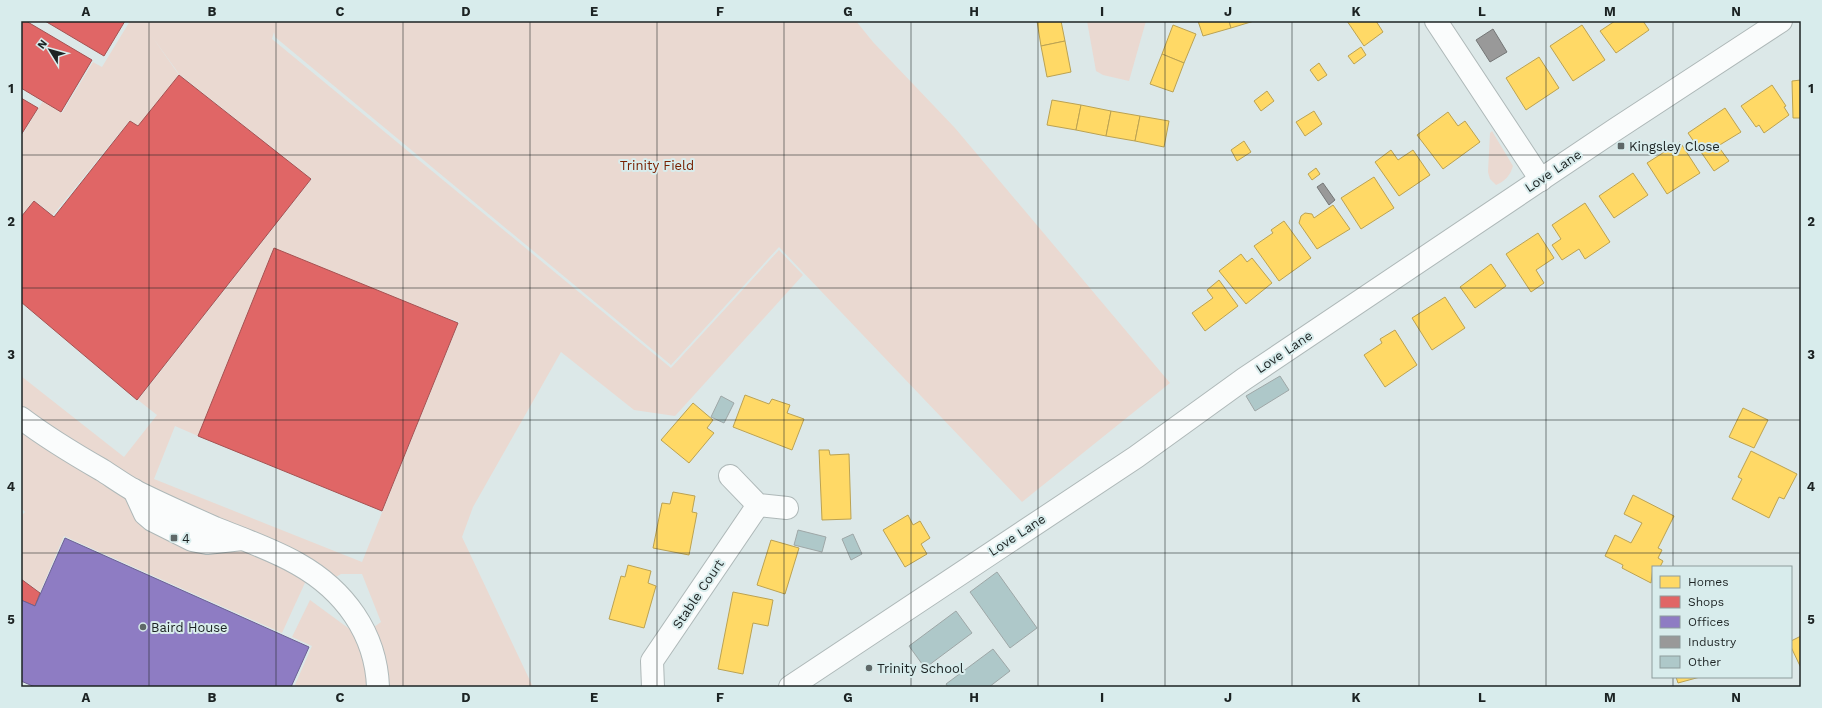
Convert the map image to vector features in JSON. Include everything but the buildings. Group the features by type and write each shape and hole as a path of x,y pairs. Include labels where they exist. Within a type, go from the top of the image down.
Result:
{"street":[{"path":"1436,21 1541,180"},
{"name":"Love Lane","path":"790,687 1136,457 1244,379 1781,21"},
{"path":"21,418 61,446 134,490 298,564 316,575 339,596 365,631 373,654 378,687"},
{"path":"730,476 758,505 787,508"},
{"name":"Stable Court","path":"653,687 652,661 758,505"}],"green space":[{"name":"Trinity Field","path":"130,21 856,21 873,42 955,128 1170,383 1022,502 779,247 671,365 275,37 274,32 272,39 671,368 779,250 803,275 675,416 634,410 561,352 473,507 462,537 533,687 382,687 370,630 381,622 362,574 341,574 326,583 21,417 21,376 124,457 157,415 138,400 311,180 313,180 179,74 151,35 179,75 138,126 130,120 53,215 34,200 21,216 21,137 43,101 62,113 93,62 102,67","holes":["282,254 459,322 362,562 154,479 175,426 198,436"]},
{"path":"1087,21 1146,21 1129,81 1103,75 1096,71"},
{"path":"1492,131 1513,166 1507,178 1496,185 1490,179 1488,172 1490,133"},
{"path":"21,420 226,543 309,574 282,633 64,536 40,592 21,578 21,516 25,512 21,508"},
{"path":"310,600 355,633 373,687 294,687 312,646 292,637"}],"place":[{"name":"Kingsley Close","path":"1621,146"},
{"name":"4","path":"174,538"},
{"name":"Baird House","path":"143,627"},
{"name":"Trinity School","path":"869,668"}]}
